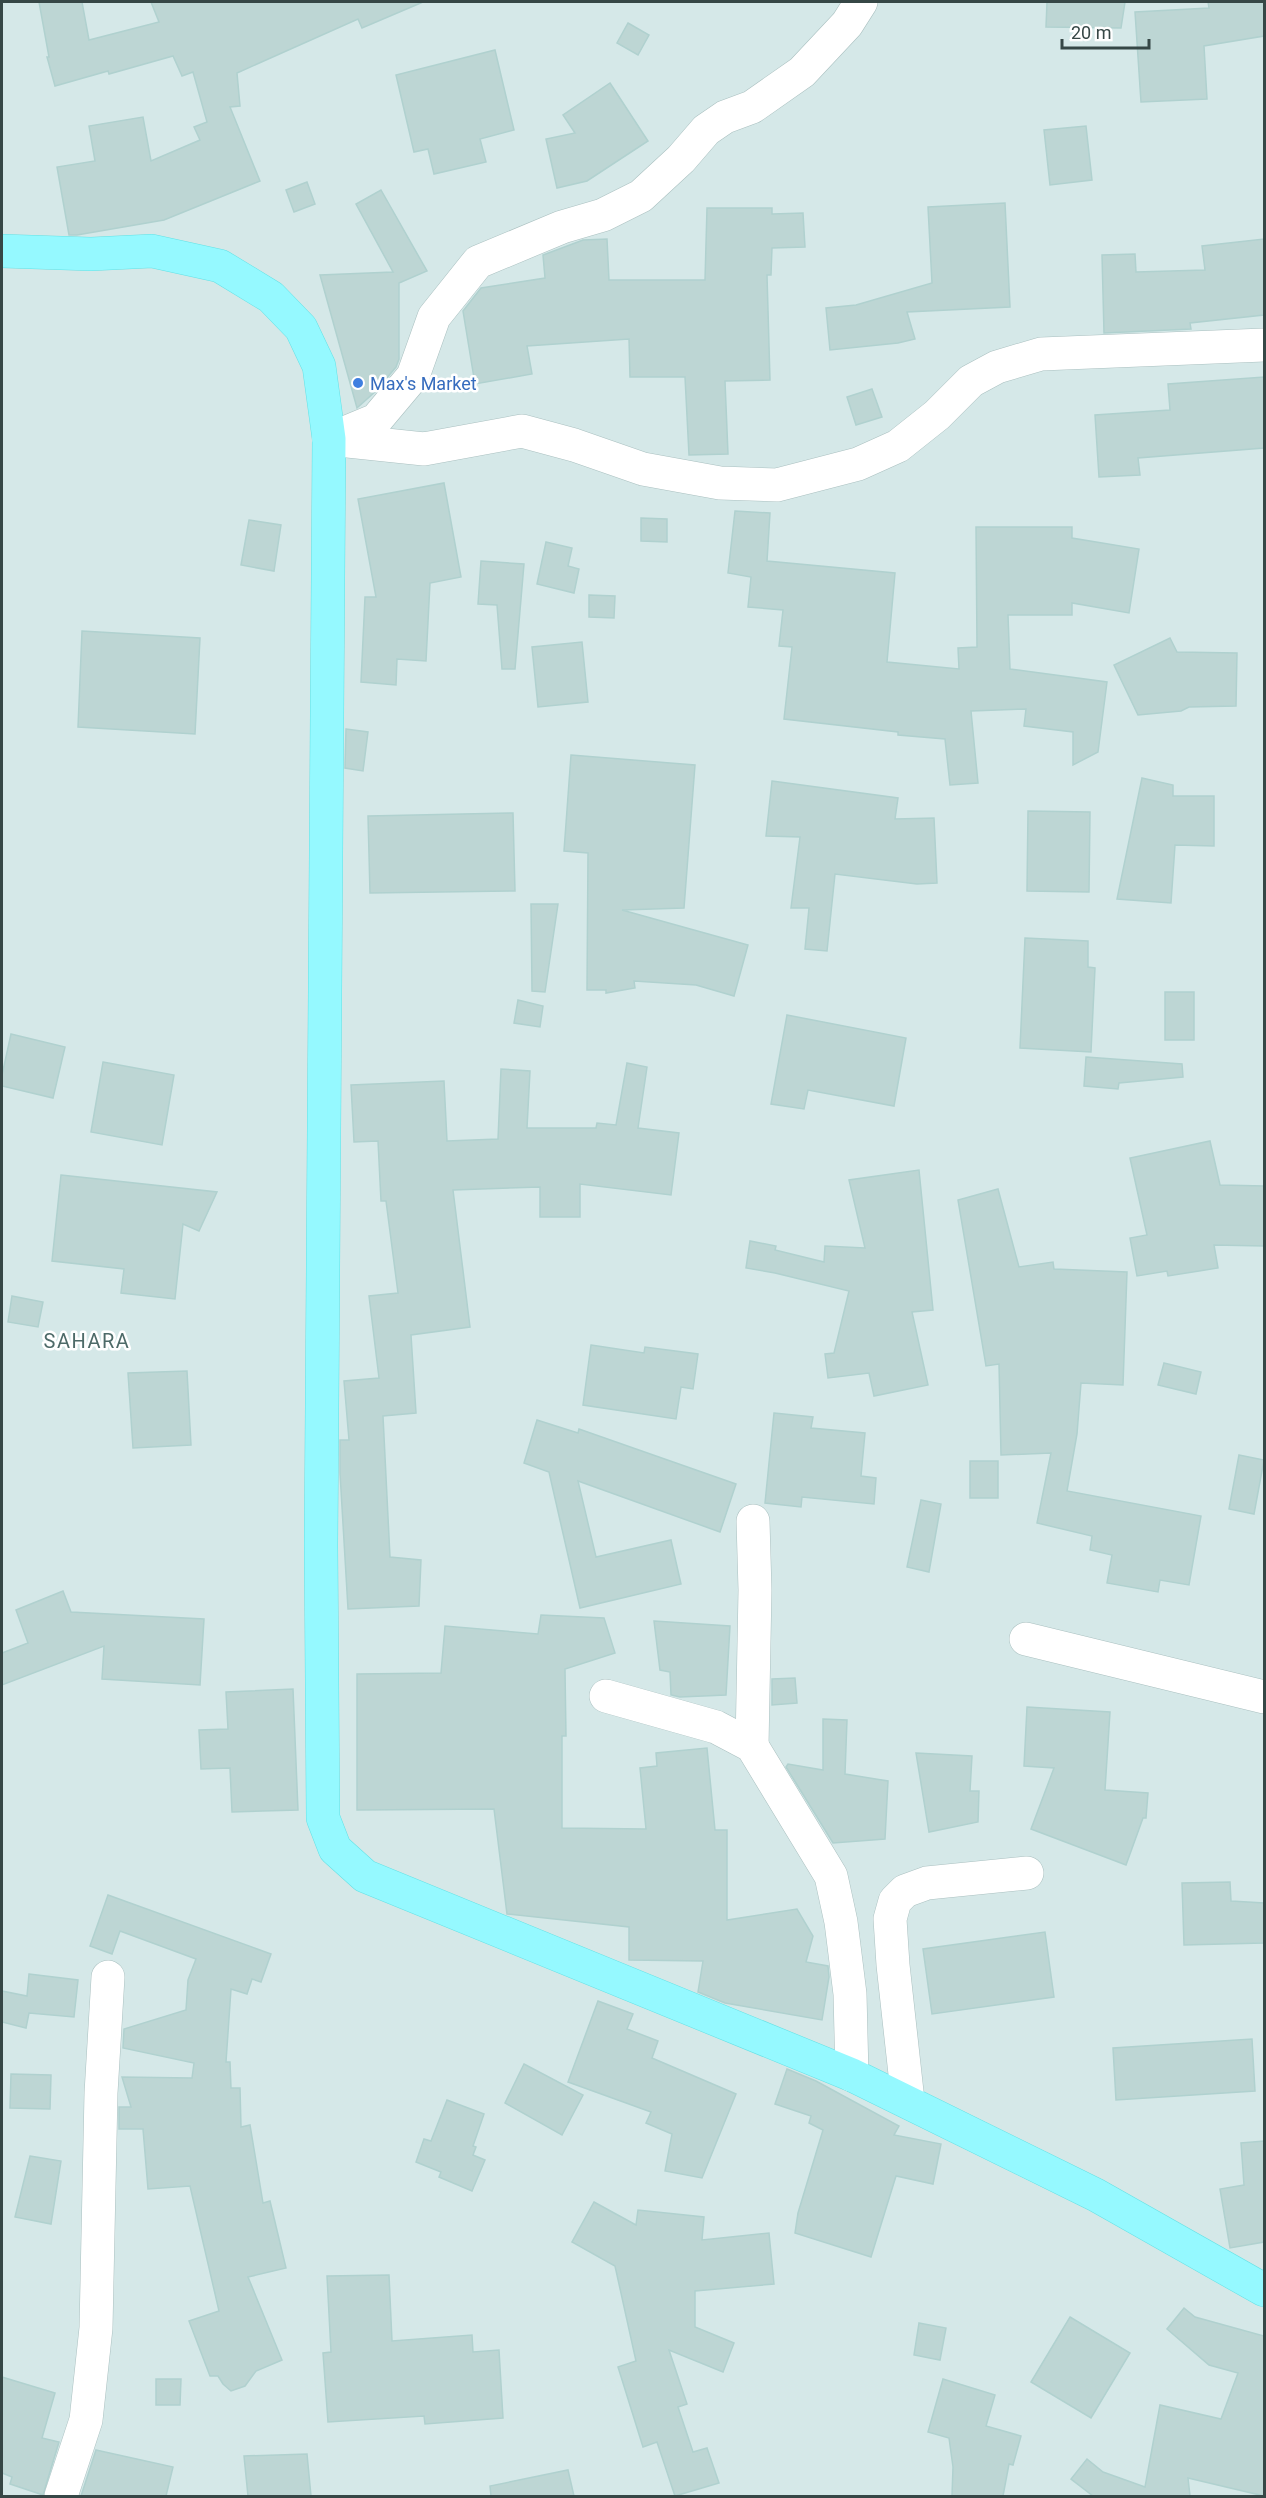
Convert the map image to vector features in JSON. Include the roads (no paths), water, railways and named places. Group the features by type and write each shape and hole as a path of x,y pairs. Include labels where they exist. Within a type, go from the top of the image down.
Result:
{"main road":[{"path":"2,251 91,254 152,251 220,266 271,297 302,328 320,366 329,439 321,1545 323,1818 335,1850 365,1876 852,2075 908,2101 1096,2195 1264,2290"}],"street":[{"path":"329,439 376,420 412,376 434,317 478,262 562,227 603,215 641,196 681,159 706,130 724,117 752,107 802,72 847,24 861,2"},
{"path":"329,439 424,449 522,431 574,445 643,469 720,483 777,485 858,464 898,446 937,415 971,381 997,367 1041,354 1264,345"},
{"path":"752,1746 755,1590 753,1521"},
{"path":"1026,1639 1264,1697"},
{"path":"606,1696 716,1727 752,1746 831,1876 841,1922 850,1994 852,2075"},
{"path":"908,2101 893,1965 890,1919 894,1901 905,1891 927,1883 1027,1873"},
{"path":"61,2496 86,2420 96,2328 101,2093 108,1977"}],"place":[{"name":"Max's Market","path":"358,383"}],"district":[{"name":"SAHARA","path":"87,1341"}]}
